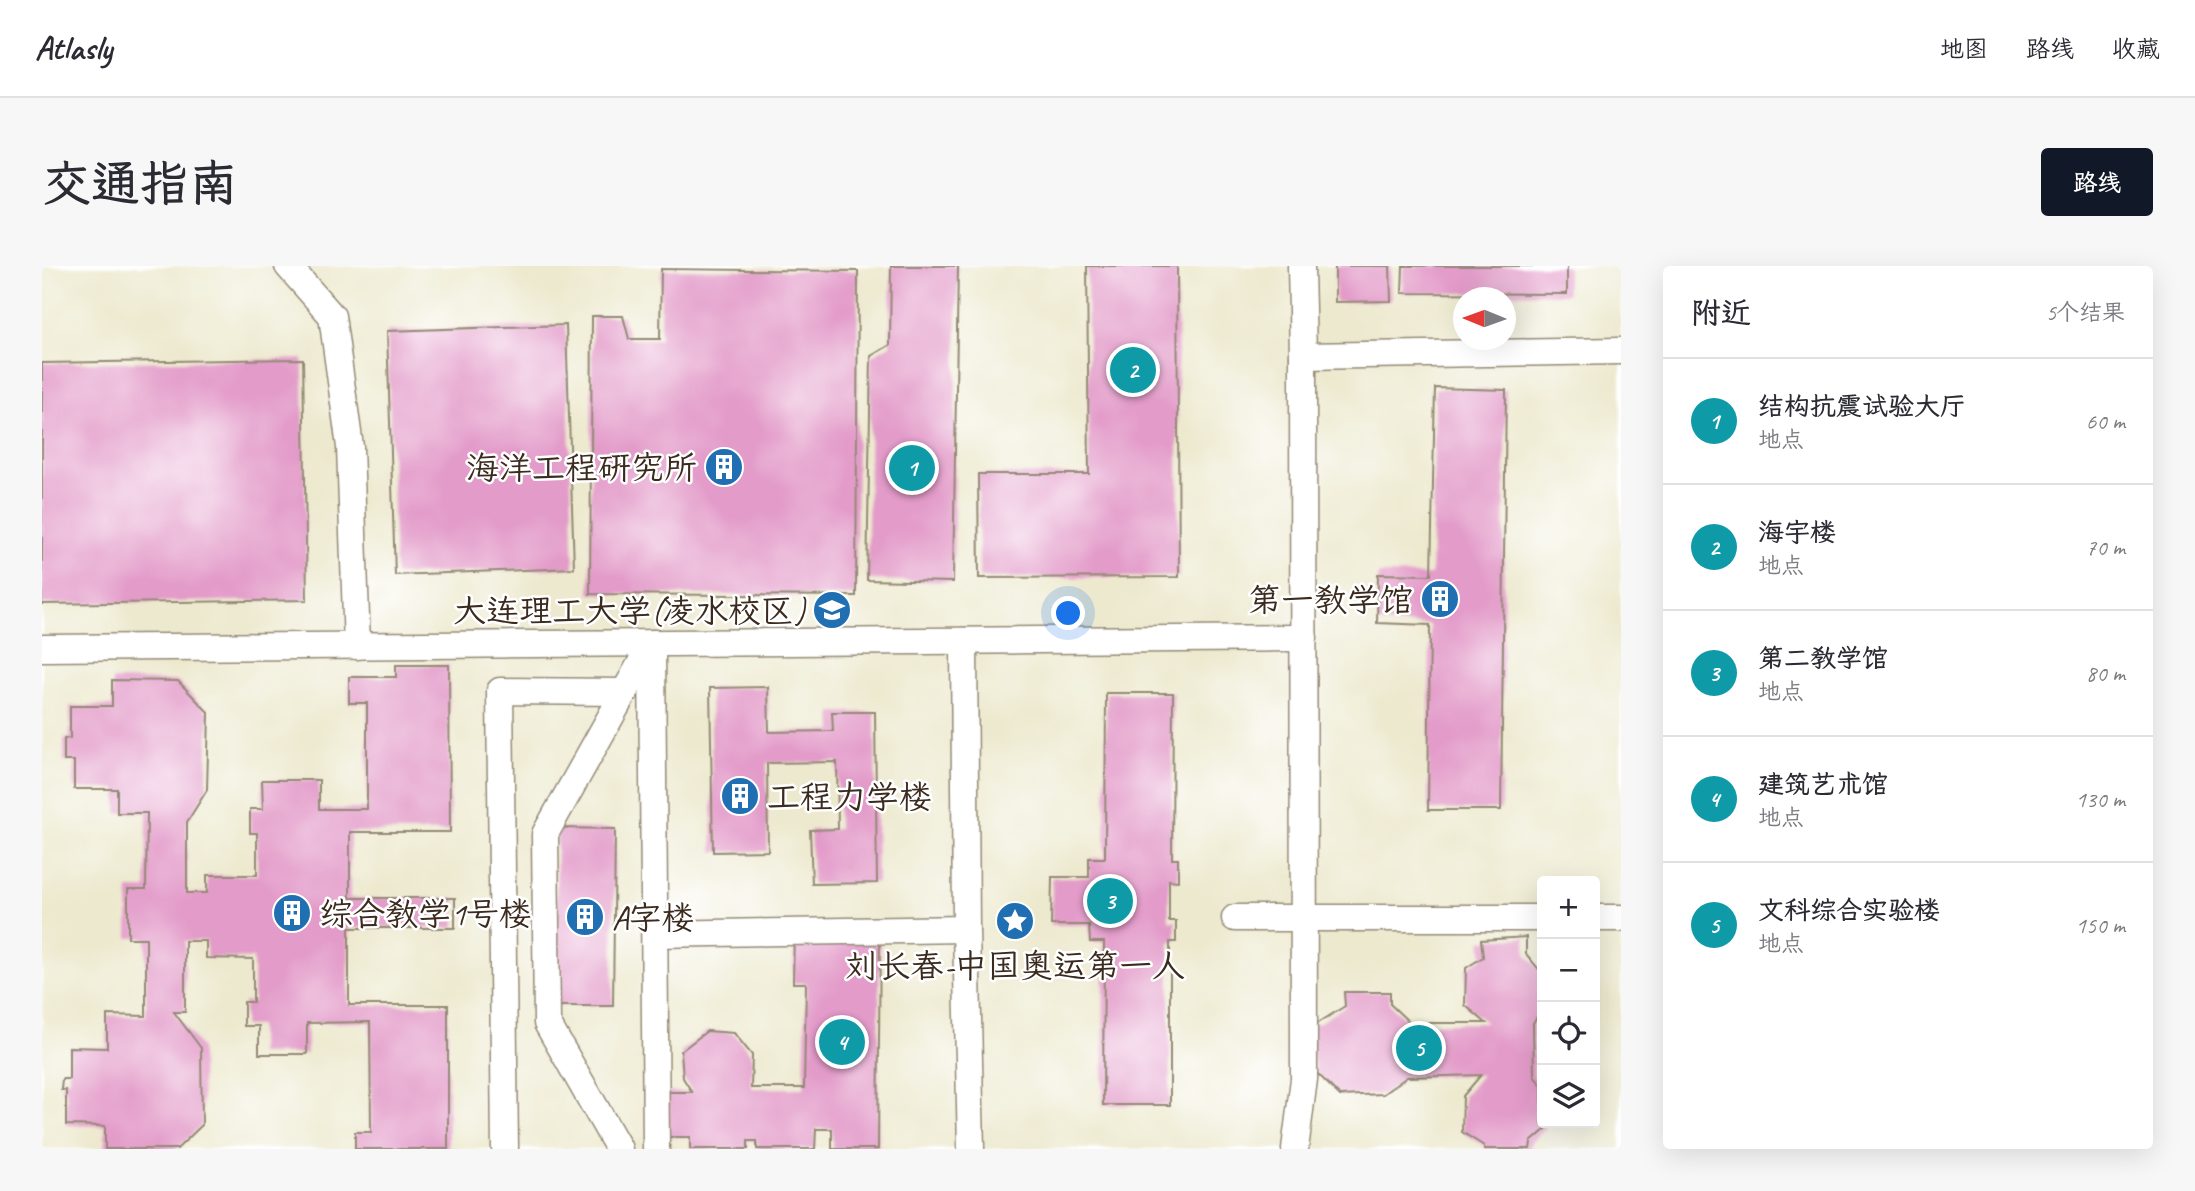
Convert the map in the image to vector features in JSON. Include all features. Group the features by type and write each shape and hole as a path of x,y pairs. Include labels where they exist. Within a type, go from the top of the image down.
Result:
{"street":[{"path":"288,266 332,316 350,447 356,646"},
{"path":"1295,1149 1304,1079 1301,266"},
{"path":"1303,356 1621,351"},
{"path":"42,648 1304,638"},
{"path":"964,641 971,1149"},
{"path":"619,1149 547,1023 545,834 652,643"},
{"path":"652,643 656,1149"},
{"path":"505,1149 500,691 625,692"},
{"path":"1236,918 1537,918"},
{"path":"1600,918 1621,918"},
{"path":"655,934 966,929"}],"building":[{"path":"891,266 958,266 953,582 867,580 871,356 890,345"},
{"path":"1087,266 1177,266 1179,577 979,578 978,474 1089,474"},
{"path":"1335,266 1390,266 1391,301 1335,302"},
{"path":"1403,266 1567,266 1567,294 1516,294 1516,287 1453,287 1453,293 1402,293"},
{"name":"海洋工程研究所","path":"661,269 858,271 856,596 590,594 592,316 623,316 629,339 660,339"},
{"path":"566,325 574,568 395,575 387,331"},
{"path":"303,359 307,600 42,604 42,363"},
{"name":"第一教学馆","path":"1435,388 1506,390 1501,810 1428,810 1430,625 1377,623 1378,574 1431,575"},
{"name":"综合教学1号楼","path":"396,665 449,665 450,832 350,832 350,898 455,898 455,928 349,928 349,1005 448,1005 448,1149 355,1149 355,1132 371,1132 370,1022 307,1023 307,1054 259,1054 259,1026 244,1026 244,1002 253,1002 253,959 206,958 206,941 185,941 185,1012 174,1012 201,1048 202,1125 177,1149 105,1149 105,1126 66,1125 66,1090 61,1090 62,1079 69,1079 69,1047 107,1048 107,1015 146,1016 146,938 128,938 128,889 146,889 147,813 117,813 117,789 74,789 74,761 64,761 64,739 70,738 70,706 112,706 112,680 178,681 209,713 207,790 187,822 187,893 207,893 207,875 257,875 257,833 250,833 250,809 263,809 262,780 319,780 319,809 367,809 367,703 349,703 349,677 396,677"},
{"name":"工程力学楼","path":"768,687 769,732 833,731 832,712 875,712 877,883 812,884 810,830 838,829 837,762 767,763 768,851 713,852 710,688"},
{"path":"1106,693 1173,693 1172,859 1178,859 1178,881 1169,880 1169,921 1176,921 1176,942 1170,942 1170,1105 1103,1105 1104,942 1090,942 1089,925 1051,925 1052,877 1089,877 1089,858 1105,858"},
{"name":"A字楼","path":"557,828 615,829 613,1006 555,1006"},
{"path":"794,932 880,933 878,1149 832,1149 832,1129 816,1129 815,1149 757,1149 757,1141 748,1141 748,1149 690,1149 690,1137 665,1137 666,1092 692,1092 683,1078 681,1051 707,1031 734,1033 752,1055 751,1088 804,1088 806,983 793,983"},
{"path":"1526,937 1526,954 1537,967 1537,1017 1533,1023 1534,1076 1537,1080 1537,1128 1546,1129 1531,1142 1530,1149 1484,1149 1484,1146 1462,1132 1463,1096 1481,1075 1407,1077 1383,1094 1340,1096 1316,1072 1305,1024 1318,1023 1345,1006 1344,992 1390,992 1390,1004 1410,1023 1486,1023 1465,1005 1466,968 1483,957 1481,940"}],"place":[{"name":"海宇楼","path":"1133,370"},
{"name":"海洋工程研究所","path":"724,467"},
{"name":"结构抗震试验大厅","path":"912,468"},
{"name":"第一教学馆","path":"1440,599"},
{"name":"大连理工大学(凌水校区)","path":"832,610"},
{"name":"工程力学楼","path":"740,796"},
{"name":"第二教学馆","path":"1110,901"},
{"name":"综合教学1号楼","path":"292,913"},
{"name":"A字楼","path":"585,917"},
{"name":"刘长春-中国奥运第一人","path":"1015,921"},
{"name":"建筑艺术馆","path":"842,1042"},
{"name":"文科综合实验楼","path":"1419,1048"}]}
